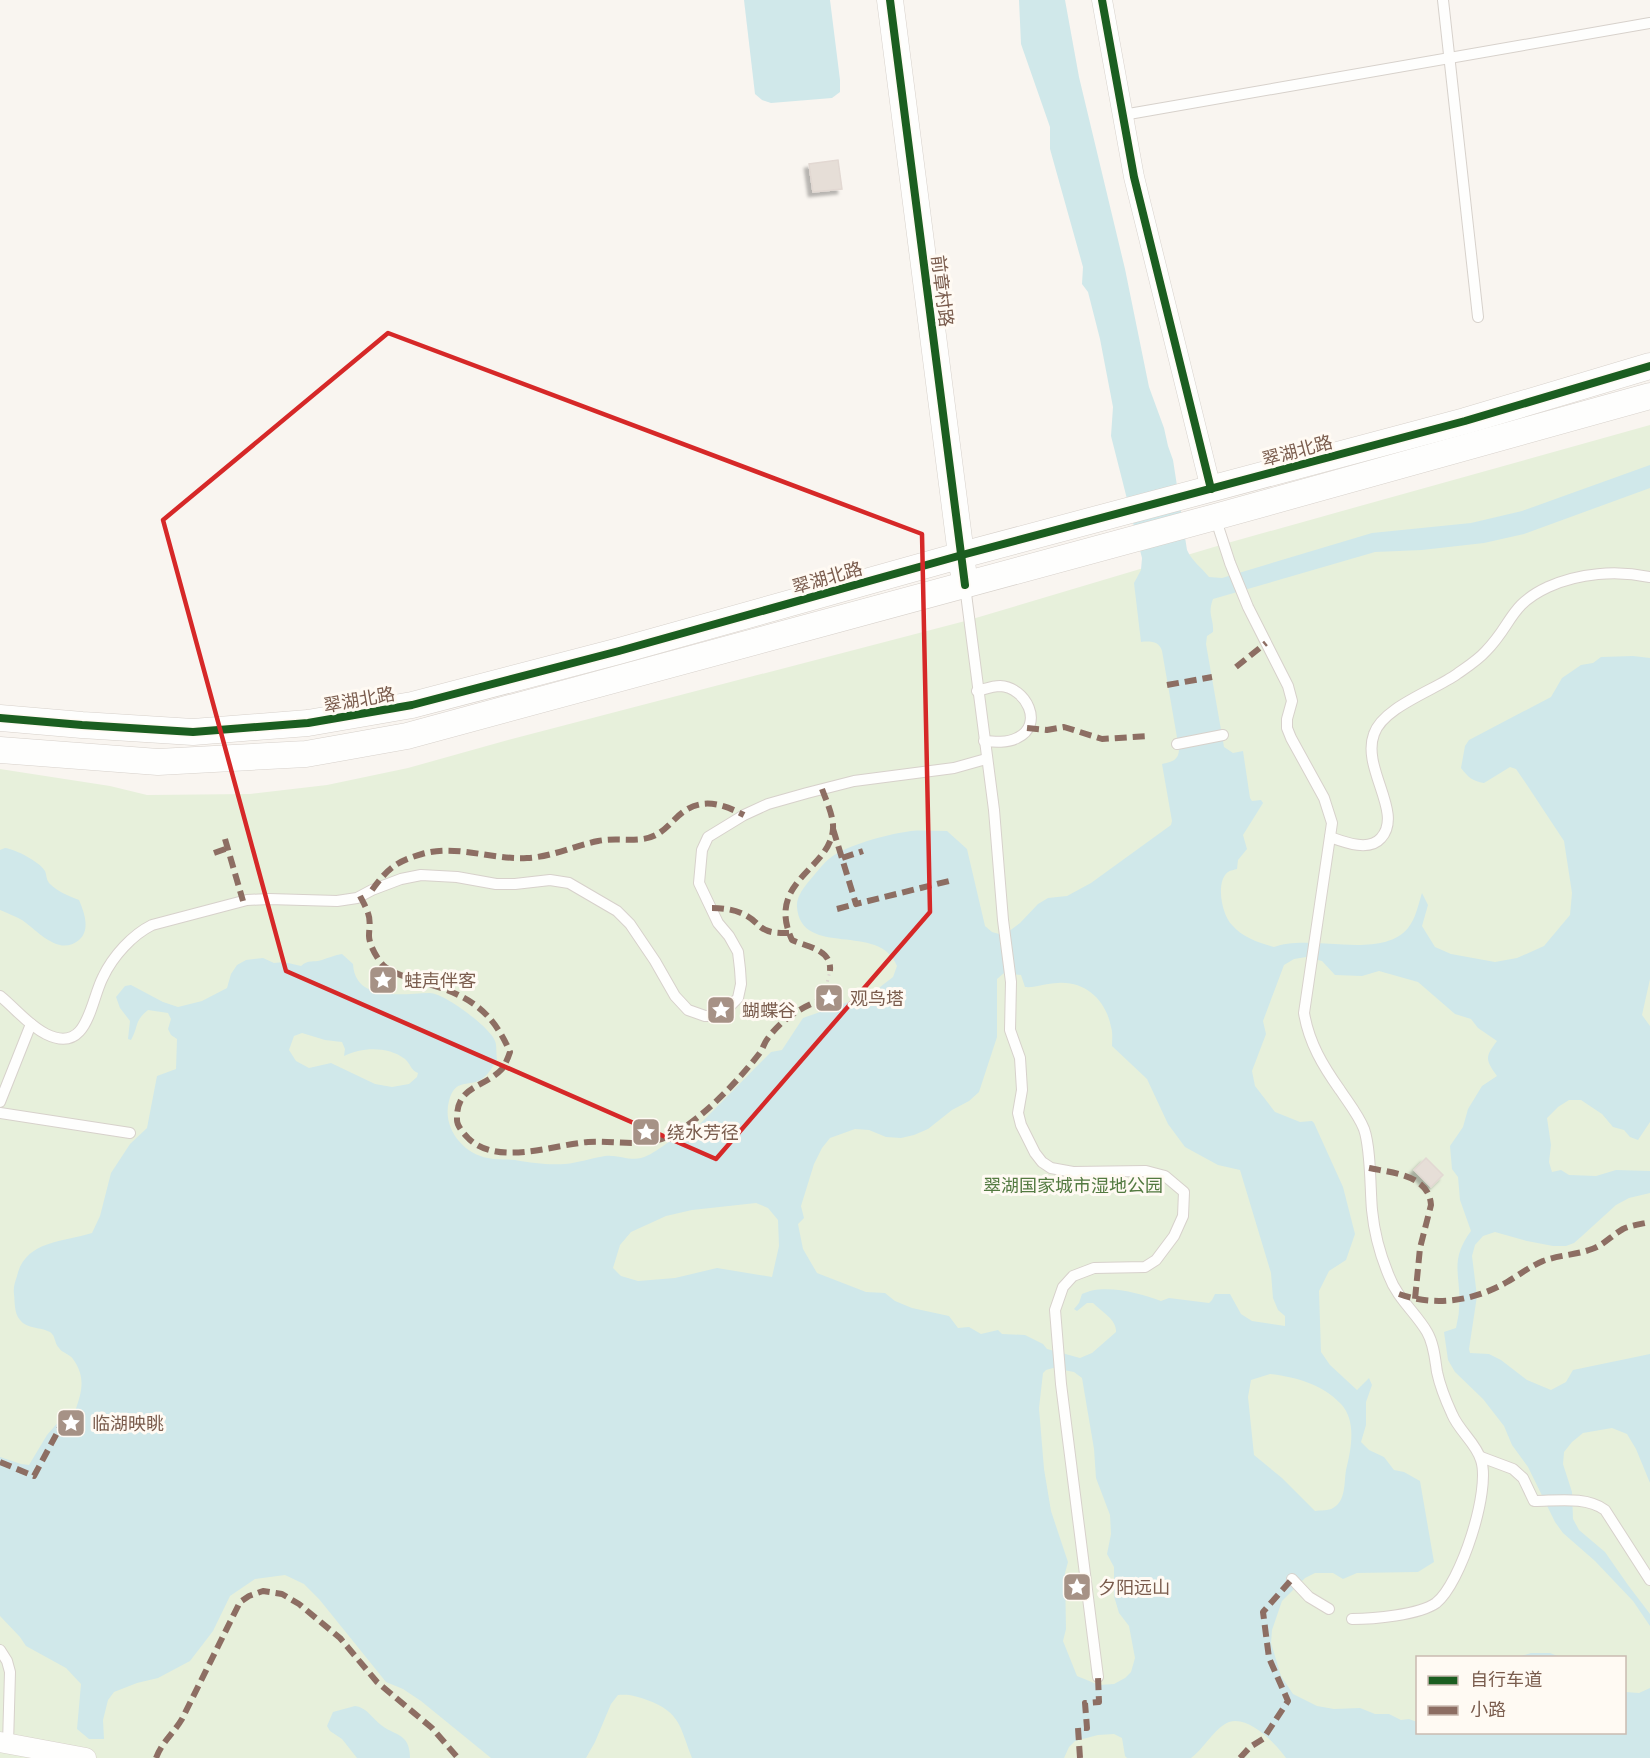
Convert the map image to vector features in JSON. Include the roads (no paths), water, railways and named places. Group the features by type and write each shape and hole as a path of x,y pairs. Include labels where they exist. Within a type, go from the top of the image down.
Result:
{"street":[{"name":"前章村路","path":"890,0 965,585"},
{"path":"1102,0 1134,177 1211,489"},
{"name":"翠湖北路","path":"0,717 193,732 308,723 423,702 1465,421 1650,366"},
{"path":"0,750 158,762 306,754 407,736 1215,517 1650,396"},
{"path":"4,1743 87,1758"}],"lane":[{"path":"1443,0 1478,317"},
{"path":"1123,114 1650,23"},
{"path":"1215,517 1230,564 1248,606 1288,686 1292,701 1287,728 1324,798 1332,823 1304,1013 1312,1046 1364,1129 1372,1214 1389,1277 1407,1307 1428,1333 1435,1354 1438,1374 1453,1418 1481,1457 1485,1473 1481,1501 1457,1575 1445,1593 1434,1604 1416,1610 1378,1618 1352,1619"},
{"path":"1330,837 1351,844 1366,845 1382,838 1389,813 1377,783 1371,750 1373,734 1380,723 1413,699 1457,674 1481,655 1498,637 1512,614 1530,595 1583,575 1650,577"},
{"path":"965,585 993,810 1011,982 1010,1030 1020,1058 1022,1072 1018,1113 1027,1138 1042,1162 1051,1168 1063,1172 1146,1171 1165,1176 1184,1192 1184,1216 1174,1236 1156,1260 1145,1267 1085,1270 1073,1276 1063,1287 1055,1310 1061,1384 1098,1677"},
{"path":"977,692 999,686 1016,691 1029,706 1031,717 1027,730 1018,738 1008,741 984,741"},
{"path":"1177,744 1223,735"},
{"path":"0,996 44,1033 65,1039 74,1036 82,1029 102,978 116,957 138,932 152,925 247,900 337,901 357,898 381,886 421,875 457,877 496,884 550,880 569,883 617,911 630,924 651,954 675,996 688,1010 705,1016 720,1016 738,998 741,984 738,952 718,923 705,892 699,884 702,850 708,837 744,815 768,804 807,793 854,781 954,768 986,759"},
{"path":"0,1102 31,1024"},
{"path":"0,1113 130,1133"},
{"path":"1481,1457 1513,1469 1523,1478 1534,1501 1579,1501 1599,1505 1605,1510 1650,1580"},
{"path":"1292,1580 1309,1597 1329,1609"},
{"path":"0,1650 7,1661 10,1672 4,1743"}],"water":[{"path":"744,0 830,0 840,92 832,98 771,103 755,94"},
{"path":"1019,0 1065,0 1079,77 1125,269 1149,387 1173,460 1187,550 1209,577 1222,578 1372,533 1471,523 1522,511 1650,465 1650,488 1524,534 1484,543 1422,550 1375,552 1213,599 1211,613 1213,632 1207,636 1206,644 1224,747 1233,753 1243,751 1250,798 1252,801 1261,800 1263,803 1243,835 1247,849 1238,860 1237,869 1228,872 1222,883 1221,899 1225,914 1232,925 1246,936 1274,947 1306,943 1363,945 1381,943 1396,938 1408,928 1415,916 1422,893 1428,905 1422,926 1435,947 1451,954 1495,962 1517,958 1544,946 1570,915 1572,893 1564,841 1516,769 1510,767 1484,783 1473,780 1461,768 1465,746 1469,740 1551,697 1562,678 1581,665 1593,663 1601,657 1650,658 1650,979 1642,1015 1650,1026 1650,1122 1638,1140 1630,1137 1624,1130 1613,1127 1602,1114 1581,1100 1569,1100 1547,1118 1551,1145 1549,1162 1552,1172 1561,1170 1569,1175 1596,1176 1616,1170 1650,1171 1650,1193 1629,1198 1616,1205 1574,1243 1566,1246 1527,1241 1495,1232 1483,1236 1475,1245 1472,1256 1477,1296 1469,1349 1470,1353 1489,1354 1501,1360 1527,1380 1551,1390 1566,1382 1573,1370 1650,1354 1650,1483 1627,1434 1612,1428 1583,1433 1564,1452 1563,1464 1572,1492 1573,1519 1579,1530 1605,1552 1650,1614 1650,1626 1633,1601 1595,1561 1563,1533 1555,1522 1528,1467 1512,1445 1504,1426 1483,1399 1455,1372 1448,1360 1444,1332 1456,1328 1459,1314 1458,1261 1464,1242 1471,1231 1460,1200 1458,1177 1452,1169 1450,1146 1463,1127 1468,1109 1482,1086 1497,1076 1488,1058 1497,1041 1478,1028 1471,1019 1455,1014 1418,982 1379,971 1362,976 1335,975 1322,961 1306,957 1294,959 1284,965 1263,1021 1266,1034 1252,1071 1255,1086 1275,1112 1300,1122 1312,1121 1314,1123 1343,1187 1355,1234 1346,1260 1329,1271 1319,1291 1321,1352 1330,1365 1357,1390 1369,1378 1372,1385 1366,1402 1366,1425 1361,1442 1369,1450 1384,1457 1394,1470 1404,1472 1420,1481 1434,1562 1418,1572 1357,1573 1343,1579 1333,1573 1315,1573 1305,1578 1282,1601 1272,1630 1271,1643 1281,1676 1293,1694 1317,1706 1334,1709 1360,1708 1375,1714 1389,1714 1401,1720 1409,1719 1416,1722 1416,1734 1626,1734 1626,1692 1639,1693 1650,1688 1650,1758 1286,1758 1276,1745 1261,1732 1237,1721 1229,1722 1219,1729 1191,1758 1127,1758 1122,1738 1114,1734 1098,1735 1075,1741 1064,1758 692,1758 678,1722 667,1710 643,1699 618,1695 611,1704 586,1758 491,1758 421,1701 403,1689 386,1682 319,1599 304,1584 285,1575 255,1579 230,1596 213,1631 190,1661 158,1678 114,1692 108,1700 103,1720 104,1739 89,1739 77,1729 81,1684 66,1668 26,1646 0,1616 0,1457 29,1465 66,1409 75,1411 82,1385 80,1372 72,1357 57,1346 52,1334 46,1330 26,1325 18,1317 14,1290 21,1264 36,1249 57,1241 92,1233 100,1216 111,1173 130,1144 147,1128 157,1076 176,1069 177,1039 168,1029 171,1019 168,1013 148,1010 139,1021 131,1040 128,1039 130,1021 120,1008 116,997 125,986 131,985 163,1002 178,1007 202,1001 227,988 231,974 237,965 246,960 263,958 274,963 284,962 301,966 342,954 353,964 356,976 362,985 371,990 394,994 436,994 465,1011 485,1027 491,1035 496,1043 497,1059 492,1068 480,1080 458,1086 449,1101 448,1120 451,1129 462,1145 470,1151 491,1159 546,1164 570,1163 609,1156 637,1159 648,1156 679,1136 693,1131 771,1052 782,1050 803,1018 871,994 893,977 897,966 888,953 875,945 826,937 812,932 802,923 797,907 799,896 832,856 862,843 893,834 947,831 967,849 985,926 999,934 1008,932 1038,904 1048,898 1067,896 1091,883 1171,825 1162,764 1174,760 1178,756 1179,749 1161,648 1156,643 1141,642 1134,583 1141,570 1142,558 1111,436 1113,407 1100,339 1088,292 1082,284 1083,267 1050,149 1050,127 1021,44","holes":["1004,973 1021,975 1025,987 1068,983 1093,994 1108,1017 1112,1032 1112,1046 1147,1079 1168,1124 1185,1147 1218,1165 1240,1170 1271,1273 1273,1298 1278,1310 1285,1316 1285,1326 1252,1321 1241,1314 1230,1294 1215,1294 1209,1303 1169,1298 1161,1301 1122,1290 1100,1289 1082,1294 1074,1309 1077,1311 1087,1303 1093,1303 1112,1320 1116,1332 1092,1353 1080,1358 1047,1349 1043,1344 1025,1335 1002,1334 998,1330 981,1334 969,1327 958,1328 949,1316 912,1308 895,1301 885,1293 866,1292 817,1273 803,1249 798,1224 804,1218 801,1206 814,1164 822,1148 830,1138 855,1129 869,1130 886,1137 901,1138 914,1135 928,1129 979,1092 997,1037 997,979","302,1033 342,1042 345,1049 344,1056 375,1049 391,1052 405,1059 418,1073 417,1077 409,1084 392,1087 375,1084 331,1063 309,1068 296,1061 289,1050 294,1036","756,1203 768,1208 778,1220 779,1246 772,1277 717,1268 675,1278 638,1281 621,1276 613,1268 620,1245 631,1232 666,1216 692,1210","1053,1368 1074,1372 1082,1378 1094,1449 1096,1478 1110,1515 1111,1534 1107,1554 1114,1567 1114,1596 1119,1613 1129,1626 1135,1658 1131,1672 1114,1684 1099,1685 1077,1676 1063,1641 1066,1629 1065,1573 1068,1562 1051,1511 1044,1469 1039,1408 1043,1373","1270,1374 1308,1383 1326,1391 1346,1411 1351,1427 1351,1445 1344,1491 1340,1501 1333,1508 1315,1511 1282,1478 1254,1455 1248,1397 1251,1380"]},
{"path":"5,848 33,860 45,871 53,887 79,900 86,926 79,940 64,946 56,944 22,920 0,910 0,850"},
{"path":"1531,1653 1550,1653 1558,1656 1521,1656"},
{"path":"355,1706 362,1708 384,1727 403,1738 408,1746 410,1758 357,1758 342,1739 330,1731 327,1726 333,1712"}],"place":[{"name":"蛙声伴客","path":"383,980"},
{"name":"观鸟塔","path":"829,998"},
{"name":"蝴蝶谷","path":"721,1010"},
{"name":"绕水芳径","path":"646,1132"},
{"name":"临湖映眺","path":"71,1423"},
{"name":"夕阳远山","path":"1077,1587"}],"park label":[{"name":"翠湖国家城市湿地公园","path":"1073,1185"}]}
